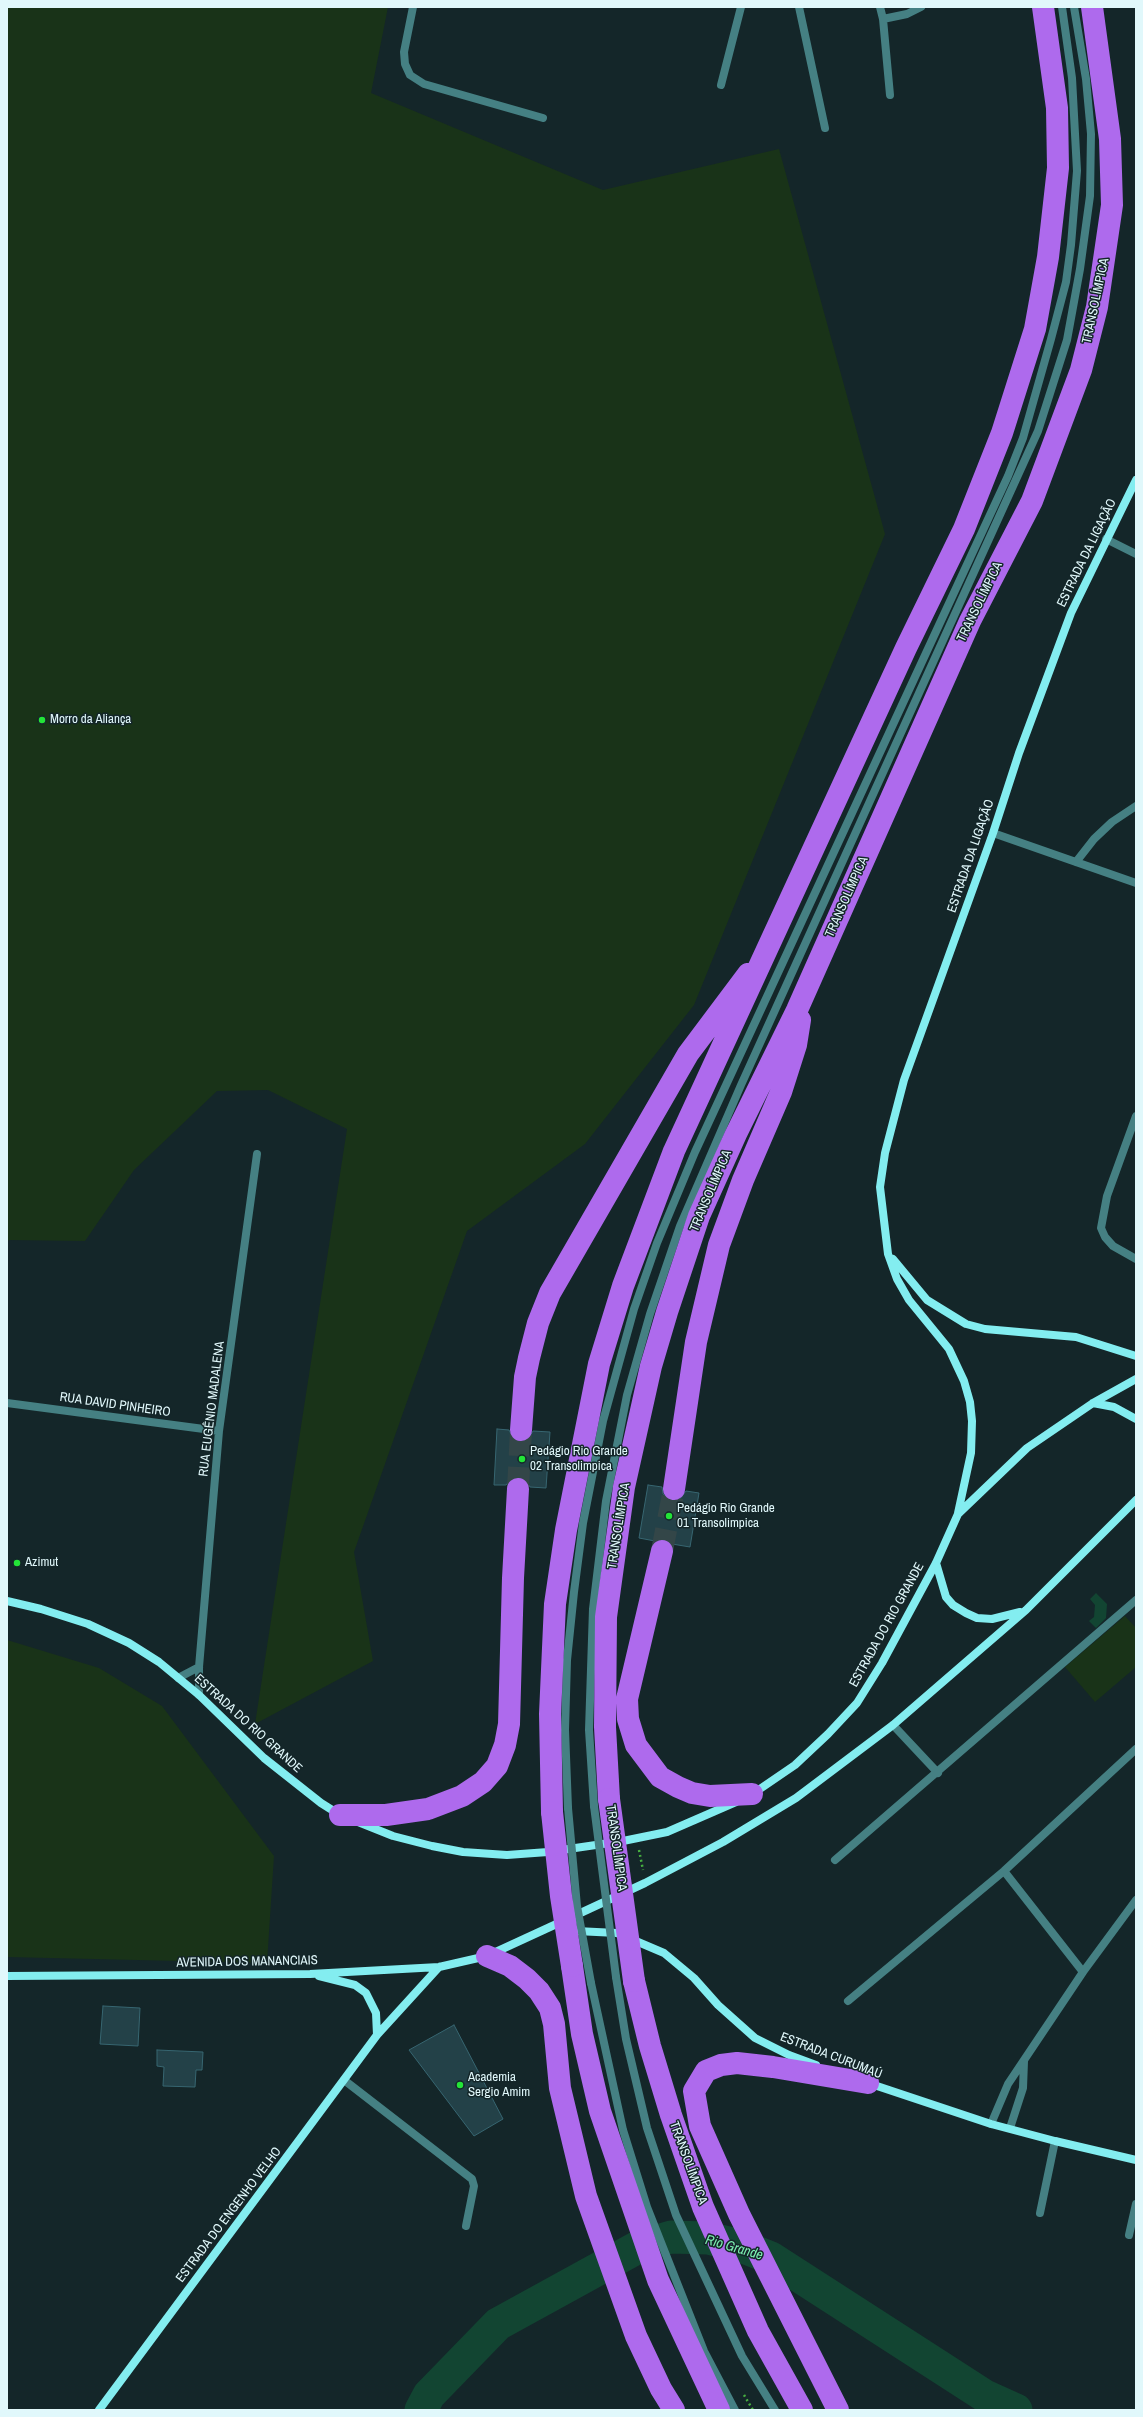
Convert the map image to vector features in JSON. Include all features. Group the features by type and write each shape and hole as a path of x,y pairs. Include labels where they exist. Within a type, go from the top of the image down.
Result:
{"highway":[{"name":"TRANSOLÍMPICA","path":"719,2410 665,2278 639,2207 600,2111 582,2034 561,1896 560,1810 550,1714 555,1604 566,1530 599,1364 623,1286 674,1151 768,952 906,648 964,529 1002,433 1035,329 1048,257 1058,168 1057,108 1043,7"},
{"name":"TRANSOLÍMPICA","path":"802,2410 758,2331 703,2206 671,2115 650,2046 625,1979 602,1802 605,1727 606,1617 624,1487 651,1366 699,1216 736,1134 797,1010 970,621 1032,501 1081,370 1097,307 1105,263 1112,205 1110,140 1092,7"},
{"path":"522,1430 525,1377 528,1358 538,1323 550,1293 656,1105 688,1054 730,997 768,952"},
{"path":"674,1489 696,1342 719,1245 743,1180 781,1092 798,1038 800,1022 797,1010"},
{"path":"340,1815 386,1815 428,1809 462,1796 483,1782 497,1766 505,1745 509,1724 512,1578 518,1489"},
{"path":"662,1551 627,1699 628,1719 636,1745 660,1776 678,1787 692,1793 710,1796 752,1794"},
{"path":"487,1956 510,1966 527,1979 539,1991 550,2008 554,2024 560,2088 586,2196 617,2287 636,2336 661,2389 674,2410"},
{"path":"838,2410 739,2214 700,2126 696,2111 694,2091 706,2071 721,2065 737,2063 773,2067 868,2083"}],"main road":[{"name":"ESTRADA DA LIGAÇÃO","path":"958,1514 971,1453 972,1420 970,1402 964,1381 949,1349 909,1300 897,1279 888,1254 880,1187 885,1153 904,1080 1019,753 1071,613 1136,480"},
{"path":"888,1254 927,1300 945,1313 966,1324 985,1329 1076,1337 1136,1356"},
{"name":"ESTRADA DO RIO GRANDE","path":"7,1601 41,1609 88,1624 122,1640 159,1662 199,1696 264,1758 340,1815 393,1836 463,1852 507,1854 548,1852 637,1838 667,1832 752,1794 795,1765 828,1734 857,1703 882,1663 936,1563 958,1514 1028,1448 1093,1403 1136,1379"},
{"path":"1093,1403 1114,1407 1136,1419"},
{"path":"487,1956 645,1883 723,1842 796,1798 893,1725 1026,1610 1134,1502 1136,1495"},
{"path":"936,1563 946,1597 953,1605 966,1614 978,1618 992,1619 1026,1610"},
{"name":"ESTRADA CURUMAÚ","path":"547,1929 617,1932 643,1942 664,1953 694,1978 718,2005 755,2038 789,2055 991,2124 1136,2160"},
{"name":"AVENIDA DOS MANANCIAIS","path":"7,1976 310,1974 439,1967 487,1956"},
{"name":"ESTRADA DO ENGENHO VELHO","path":"99,2410 377,2035 439,1967"},
{"path":"310,1974 355,1985 366,1993 376,2013 377,2035"}],"street":[{"path":"413,7 404,52 405,64 410,75 424,84 543,118"},
{"path":"721,85 741,7"},
{"path":"799,7 825,128"},
{"path":"880,7 883,19 890,95"},
{"path":"883,19 907,14 921,7"},
{"name":"TRANSOLÍMPICA","path":"639,2207 591,1983 560,1810 565,1730 567,1660 583,1522 603,1421 634,1309 657,1243 695,1152 1008,476 1023,438 1066,282 1077,171 1072,86 1062,7"},
{"name":"TRANSOLÍMPICA","path":"602,1802 589,1730 593,1609 606,1501 626,1395 650,1314 680,1226 741,1085 1038,431 1067,340 1080,269 1090,189 1091,134 1086,79 1074,7"},
{"path":"1106,539 1136,554"},
{"path":"1076,862 1094,839 1112,822 1136,806"},
{"path":"992,833 1136,883"},
{"path":"1136,1116 1107,1196 1101,1228 1105,1237 1113,1246 1136,1260"},
{"name":"RUA EUGÊNIO MADALENA","path":"199,1696 199,1667 219,1431 257,1154"},
{"name":"RUA DAVID PINHEIRO","path":"7,1402 219,1431"},
{"path":"835,1860 938,1773 1136,1600"},
{"path":"178,1678 199,1667"},
{"path":"893,1725 938,1773"},
{"path":"848,2001 1004,1871 1136,1749"},
{"path":"1004,1871 1083,1972"},
{"path":"991,2124 1008,2084 1083,1972 1136,1900"},
{"name":"TRANSOLÍMPICA","path":"625,1979 626,2039 648,2128 676,2215 742,2356 775,2410"},
{"path":"1010,2128 1023,2088 1024,2061"},
{"path":"344,2080 472,2179 474,2186 466,2226"},
{"path":"1040,2212 1055,2141"},
{"path":"1128,2235 1136,2204"},
{"name":"TRANSOLÍMPICA","path":"665,2278 735,2410"}],"path":[{"path":"637,1838 645,1883"}],"shaded area":[{"path":"7,7 388,7 371,93 603,190 779,149 885,534 694,1005 585,1144 467,1231 354,1552 373,1661 255,1724 347,1129 268,1090 217,1091 134,1170 85,1241 9,1240 7,1242"},
{"path":"1096,1593 1107,1604 1106,1618 1096,1628 1089,1621 1094,1617 1095,1605 1090,1599"},
{"path":"1125,1616 1136,1628 1136,1667 1095,1702 1065,1667"},
{"path":"7,1640 99,1668 162,1706 274,1856 267,1963 7,1957"}],"building":[{"name":"Pedágio Rio Grande 02 Transolimpica","path":"497,1429 509,1430 514,1440 520,1442 527,1441 533,1431 550,1432 546,1488 530,1487 525,1479 519,1477 512,1478 506,1485 494,1485"},
{"name":"Pedágio Rio Grande 01 Transolimpica","path":"648,1485 662,1487 663,1494 672,1501 679,1500 686,1491 699,1493 690,1547 672,1544 664,1539 655,1541 639,1538"},
{"path":"103,2006 140,2008 138,2046 100,2044"},
{"name":"Academia Sergio Amim","path":"454,2025 503,2119 474,2136 409,2050"},
{"path":"157,2050 203,2052 202,2070 196,2070 195,2087 163,2086 164,2067 157,2066"}],"waterway":[{"name":"Rio Grande","path":"421,2410 429,2395 498,2324 640,2246 671,2237 708,2238 741,2246 771,2258 985,2396 1016,2410"}],"tunnel":[{"path":"518,1489 521,1430"},
{"path":"662,1551 674,1489"}],"place":[{"name":"Morro da Aliança","path":"42,720"},
{"name":"Pedágio Rio Grande 02 Transolimpica","path":"522,1459"},
{"name":"Pedágio Rio Grande 01 Transolimpica","path":"669,1516"},
{"name":"Azimut","path":"17,1563"},
{"name":"Academia Sergio Amim","path":"460,2085"}]}
